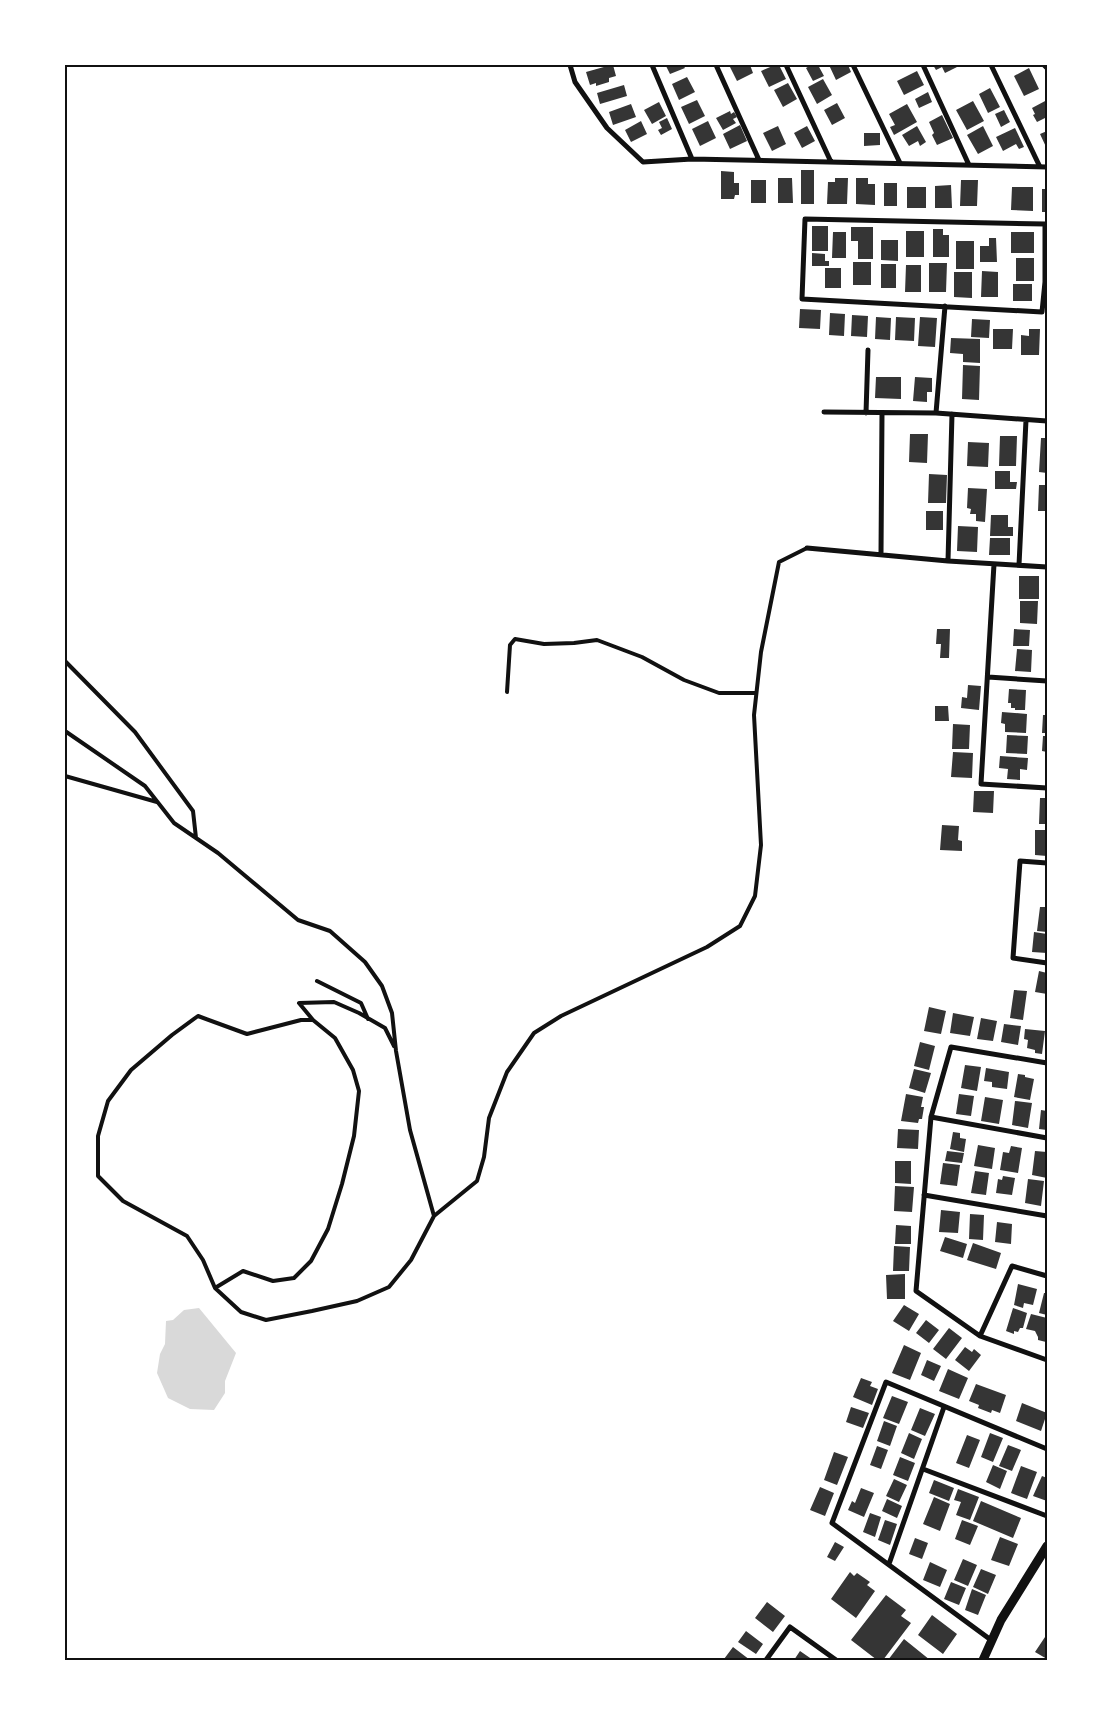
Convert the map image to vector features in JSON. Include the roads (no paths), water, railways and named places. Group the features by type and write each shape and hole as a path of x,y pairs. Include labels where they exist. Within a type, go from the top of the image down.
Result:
{"street":[{"path":"570,65 575,82 607,128 643,162 692,159 1047,167"},
{"path":"652,65 692,159"},
{"path":"716,65 759,160"},
{"path":"786,65 831,162"},
{"path":"853,65 900,164"},
{"path":"923,65 969,165"},
{"path":"991,65 1040,167"},
{"path":"1044,65 1047,68"},
{"path":"805,219 1045,224 1046,282 1042,312 802,299 805,219"},
{"path":"936,413 945,306"},
{"path":"866,412 868,350"},
{"path":"824,412 936,413 1047,422"},
{"path":"880,554 882,413"},
{"path":"948,561 952,414"},
{"path":"1019,565 1026,420"},
{"path":"807,548 948,561 1047,567"},
{"path":"994,564 981,784 1047,788"},
{"path":"988,677 1047,681"},
{"path":"1047,863 1020,862 1013,958 1047,963"},
{"path":"1047,1063 951,1047 931,1117 916,1291 980,1336 1047,1360"},
{"path":"931,1117 1047,1138"},
{"path":"924,1195 1047,1216"},
{"path":"980,1336 1012,1266 1047,1276"},
{"path":"991,1640 832,1522 886,1382 1047,1449"},
{"path":"889,1564 944,1407"},
{"path":"923,1469 1047,1516"},
{"path":"983,1660 1002,1620 1047,1546"},
{"path":"766,1660 790,1626 836,1660"}],"lane":[{"path":"313,1020 301,1020 247,1034 198,1016 172,1035 131,1070 108,1101 98,1136 98,1176 123,1201 187,1236 203,1260 215,1288 241,1312 266,1320 357,1301 389,1287 411,1260 434,1216 477,1181 484,1157 489,1118 503,1081 507,1072 534,1033 561,1016 707,947 740,926 755,896 761,845 754,715 761,652 779,562 807,548"},
{"path":"507,692 510,645 515,639 544,644 597,640 642,657 684,680 719,693 756,693"},
{"path":"65,661 135,732 193,811 196,838"},
{"path":"65,732 145,786 174,823 218,853 298,920 330,931 365,962 382,986 392,1014 396,1050 410,1130 434,1216"},
{"path":"65,776 157,802"},
{"path":"317,981 362,1003 368,1019"},
{"path":"215,1288 243,1271 273,1281 294,1278 311,1261 328,1229 342,1184 354,1136 359,1091 353,1070 335,1038 313,1020 299,1002 334,1002 385,1028 396,1050"}]}
